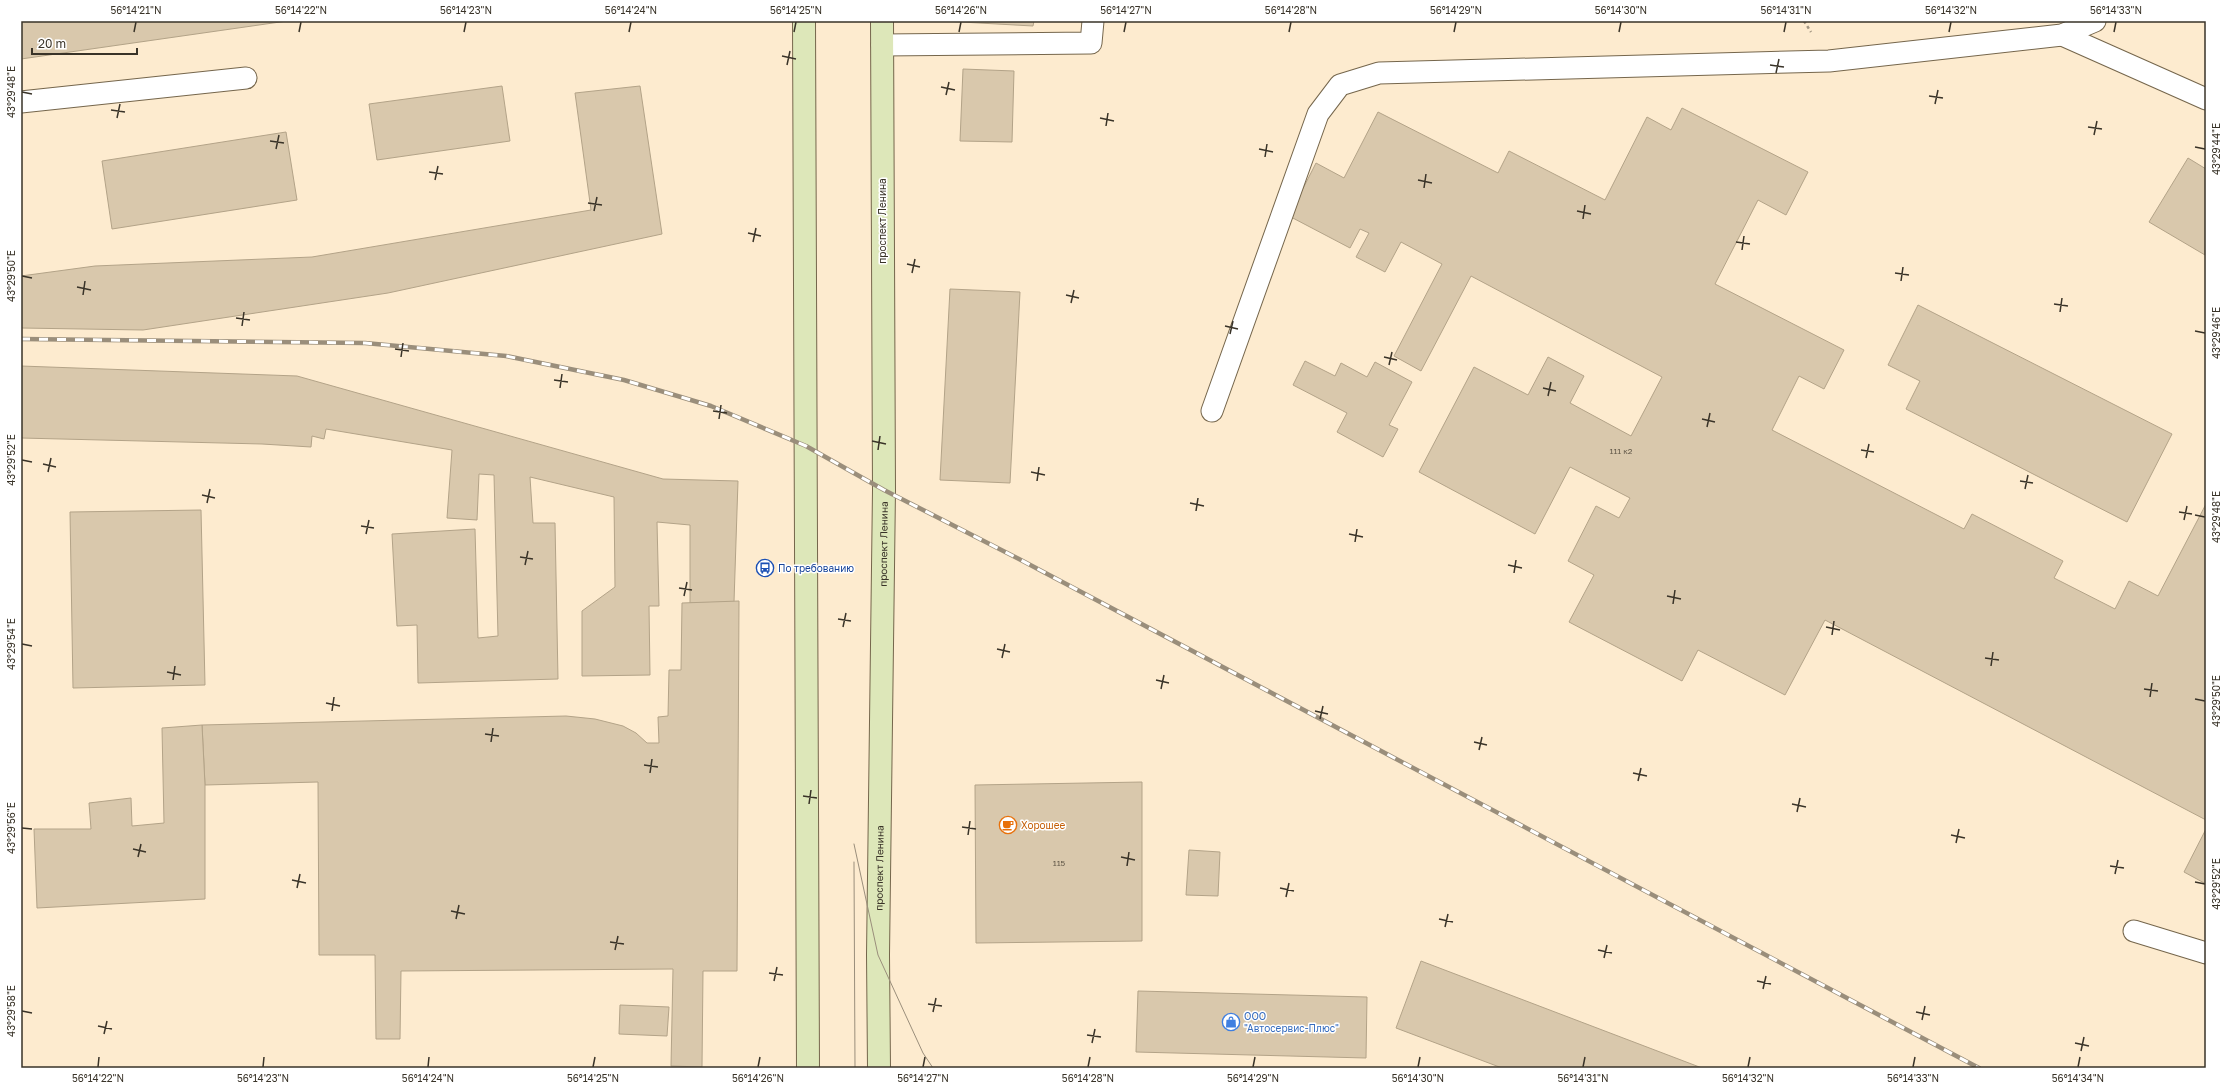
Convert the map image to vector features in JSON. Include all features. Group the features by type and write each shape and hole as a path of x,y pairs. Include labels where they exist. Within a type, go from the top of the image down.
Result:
{"main road":[{"path":"804,21 808,1068"},
{"name":"проспект Ленина","path":"879,1068 878,955 884,490 882,21"}],"lane":[{"path":"882,45 1091,43 1093,21"},
{"path":"1212,411 1318,114 1340,85 1379,73 1829,61 2062,35 2092,22"},
{"path":"2062,35 2206,99"},
{"path":"21,102 246,78"},
{"path":"2134,931 2206,953"}],"building":[{"path":"21,21 287,21 21,59"},
{"path":"943,21 1034,21 1033,26"},
{"path":"963,69 1014,71 1012,142 960,141"},
{"path":"502,86 510,141 377,160 369,104"},
{"path":"640,86 662,234 388,293 143,330 21,328 21,276 95,266 312,257 591,210 575,93"},
{"path":"1682,108 1808,172 1786,215 1758,200 1715,284 1844,350 1824,389 1799,376 1772,430 1964,529 1972,514 2063,561 2054,578 2115,609 2129,581 2158,596 2206,504 2206,820 1825,620 1785,695 1698,650 1682,681 1569,622 1594,575 1568,561 1596,506 1619,518 1630,498 1570,467 1535,534 1419,472 1474,367 1528,395 1548,357 1584,376 1570,403 1631,436 1662,377 1471,276 1421,371 1394,356 1442,264 1401,242 1385,272 1356,257 1369,233 1360,229 1350,248 1289,216 1316,163 1344,178 1378,112 1498,173 1509,151 1605,200 1647,117 1671,130"},
{"path":"286,132 297,200 112,229 102,161"},
{"path":"2188,158 2206,169 2205,255 2149,222"},
{"path":"950,289 1020,292 1010,483 940,480"},
{"path":"1918,305 2172,434 2127,522 1906,409 1920,381 1888,365"},
{"path":"1305,361 1335,376 1341,363 1367,377 1375,362 1412,382 1389,425 1398,429 1383,457 1337,432 1347,413 1293,385"},
{"path":"21,366 297,376 663,479 738,481 734,602 690,603 690,525 657,522 659,606 649,606 650,675 582,676 582,611 615,587 614,497 530,477 533,523 555,523 558,679 418,683 417,625 397,626 392,534 475,529 478,638 498,636 494,475 479,474 477,520 447,518 452,450 326,429 324,439 312,436 311,447 262,444 21,438"},
{"path":"201,510 205,685 73,688 70,512"},
{"path":"739,601 737,971 703,971 702,1067 671,1066 673,969 401,971 400,1039 376,1039 375,955 319,955 318,782 205,785 202,725 566,716 595,719 623,726 636,733 647,743 659,743 658,717 668,716 669,670 681,670 682,603"},
{"path":"202,725 205,785 205,899 37,908 34,829 91,829 89,803 131,798 132,826 164,823 162,728"},
{"path":"1142,782 1142,941 976,943 975,785"},
{"path":"2206,829 2206,884 2184,872"},
{"path":"1189,850 1220,852 1218,896 1186,895"},
{"path":"1421,961 1702,1068 1502,1068 1396,1028"},
{"path":"1138,991 1367,997 1366,1058 1136,1052"},
{"path":"620,1005 669,1007 667,1036 619,1034"}],"tram line":[{"path":"854,844 878,955 923,1053 933,1068"},
{"path":"854,862 855,1068"}],"railway":[{"path":"21,339 365,343 506,356 624,380 711,406 806,446 884,490 1019,559 1979,1068"}],"place":[{"name":"По требованию","path":"765,568"},
{"name":"Хорошее","path":"1008,825"},
{"name":"ООО \"Автосервис-Плюс\"","path":"1231,1022"}]}
